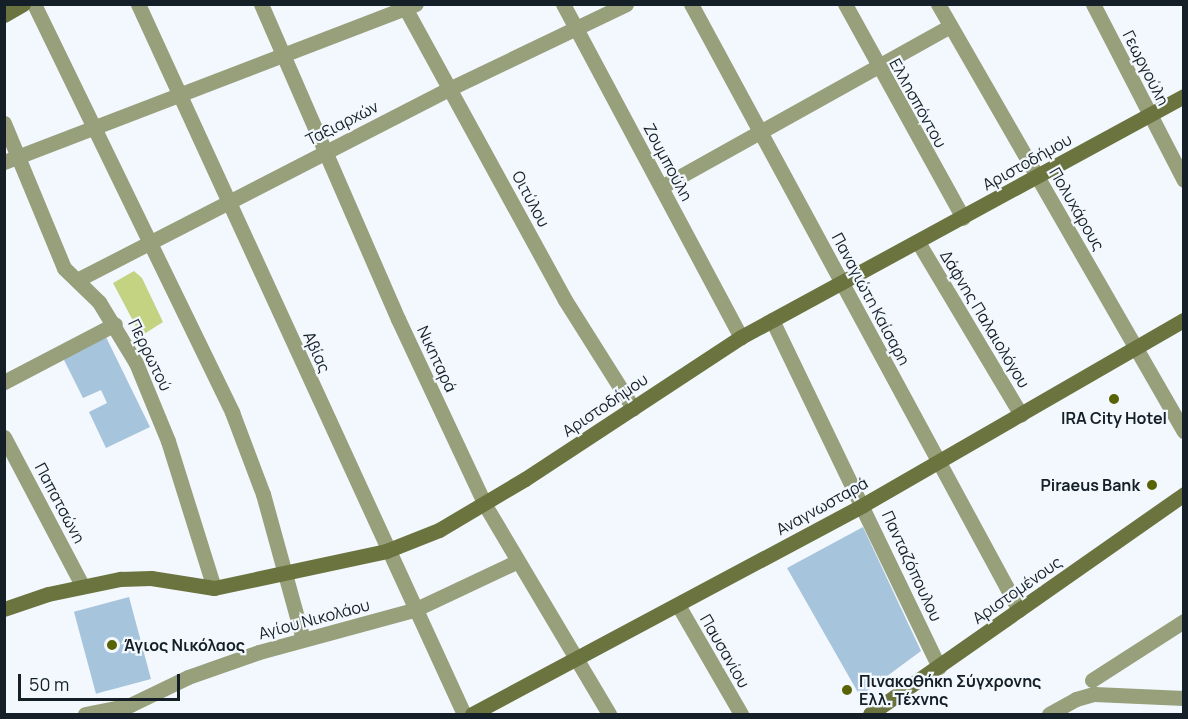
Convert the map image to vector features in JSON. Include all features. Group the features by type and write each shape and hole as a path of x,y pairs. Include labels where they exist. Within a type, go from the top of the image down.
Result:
{"street":[{"path":"4,15 23,4"},
{"path":"34,4 147,243 192,327 232,412 263,494 303,639"},
{"name":"Αβίας","path":"138,4 386,551 464,714"},
{"name":"Νικηταρά","path":"261,4 485,505 516,562 609,714"},
{"name":"Ζουμπούλη","path":"563,4 741,337"},
{"name":"Ταξιαρχών","path":"77,280 451,88 626,4"},
{"name":"Παναγιώτη Καίσαρη","path":"691,4 1019,610"},
{"name":"Ελλησπόντου","path":"845,4 877,67 963,218"},
{"name":"Πολυχάρους","path":"938,4 1184,431"},
{"name":"Γεωργούλη","path":"1093,4 1184,180"},
{"path":"11,160 408,6"},
{"name":"Οιτύλου","path":"408,6 565,300 633,408"},
{"path":"661,187 950,26"},
{"name":"Αριστοδήμου","path":"4,609 82,585 151,578 214,588 386,551 439,530 485,505 741,337 843,284 1184,96"},
{"name":"Περρωτού","path":"4,123 11,160 64,268 115,324 136,363 168,441 214,588"},
{"name":"Δάφνης Παλαιολόγου","path":"918,243 1021,415"},
{"name":"Πανταζόπουλου","path":"772,320 939,667"},
{"name":"Αναγνωσταρά","path":"472,714 863,505 1184,320"},
{"path":"4,382 115,324"},
{"name":"Παπατσώνη","path":"4,437 82,585"},
{"name":"Αριστομένους","path":"870,714 1184,494"},
{"name":"Αγίου Νικολάου","path":"88,714 130,705 196,674 303,639 414,610 516,562"},
{"name":"Παυσανίου","path":"678,605 741,714"},
{"path":"1092,680 1184,621"},
{"path":"1048,714 1076,699 1094,694 1184,698"}],"green space":[{"path":"134,271 142,278 163,322 141,336 113,283"}],"building":[{"path":"105,335 150,427 106,448 89,412 107,403 101,390 83,398 62,356"},
{"path":"863,527 921,651 860,696 787,568"},
{"name":"Άγιος Νικόλαος","path":"129,597 151,679 96,694 74,612"}],"place":[{"name":"IRA City Hotel","path":"1114,399"},
{"name":"Piraeus Bank","path":"1152,485"},
{"name":"Άγιος Νικόλαος","path":"112,645"},
{"name":"Πινακοθήκη Σύγχρονης Ελλ. Τέχνης","path":"847,690"}]}
